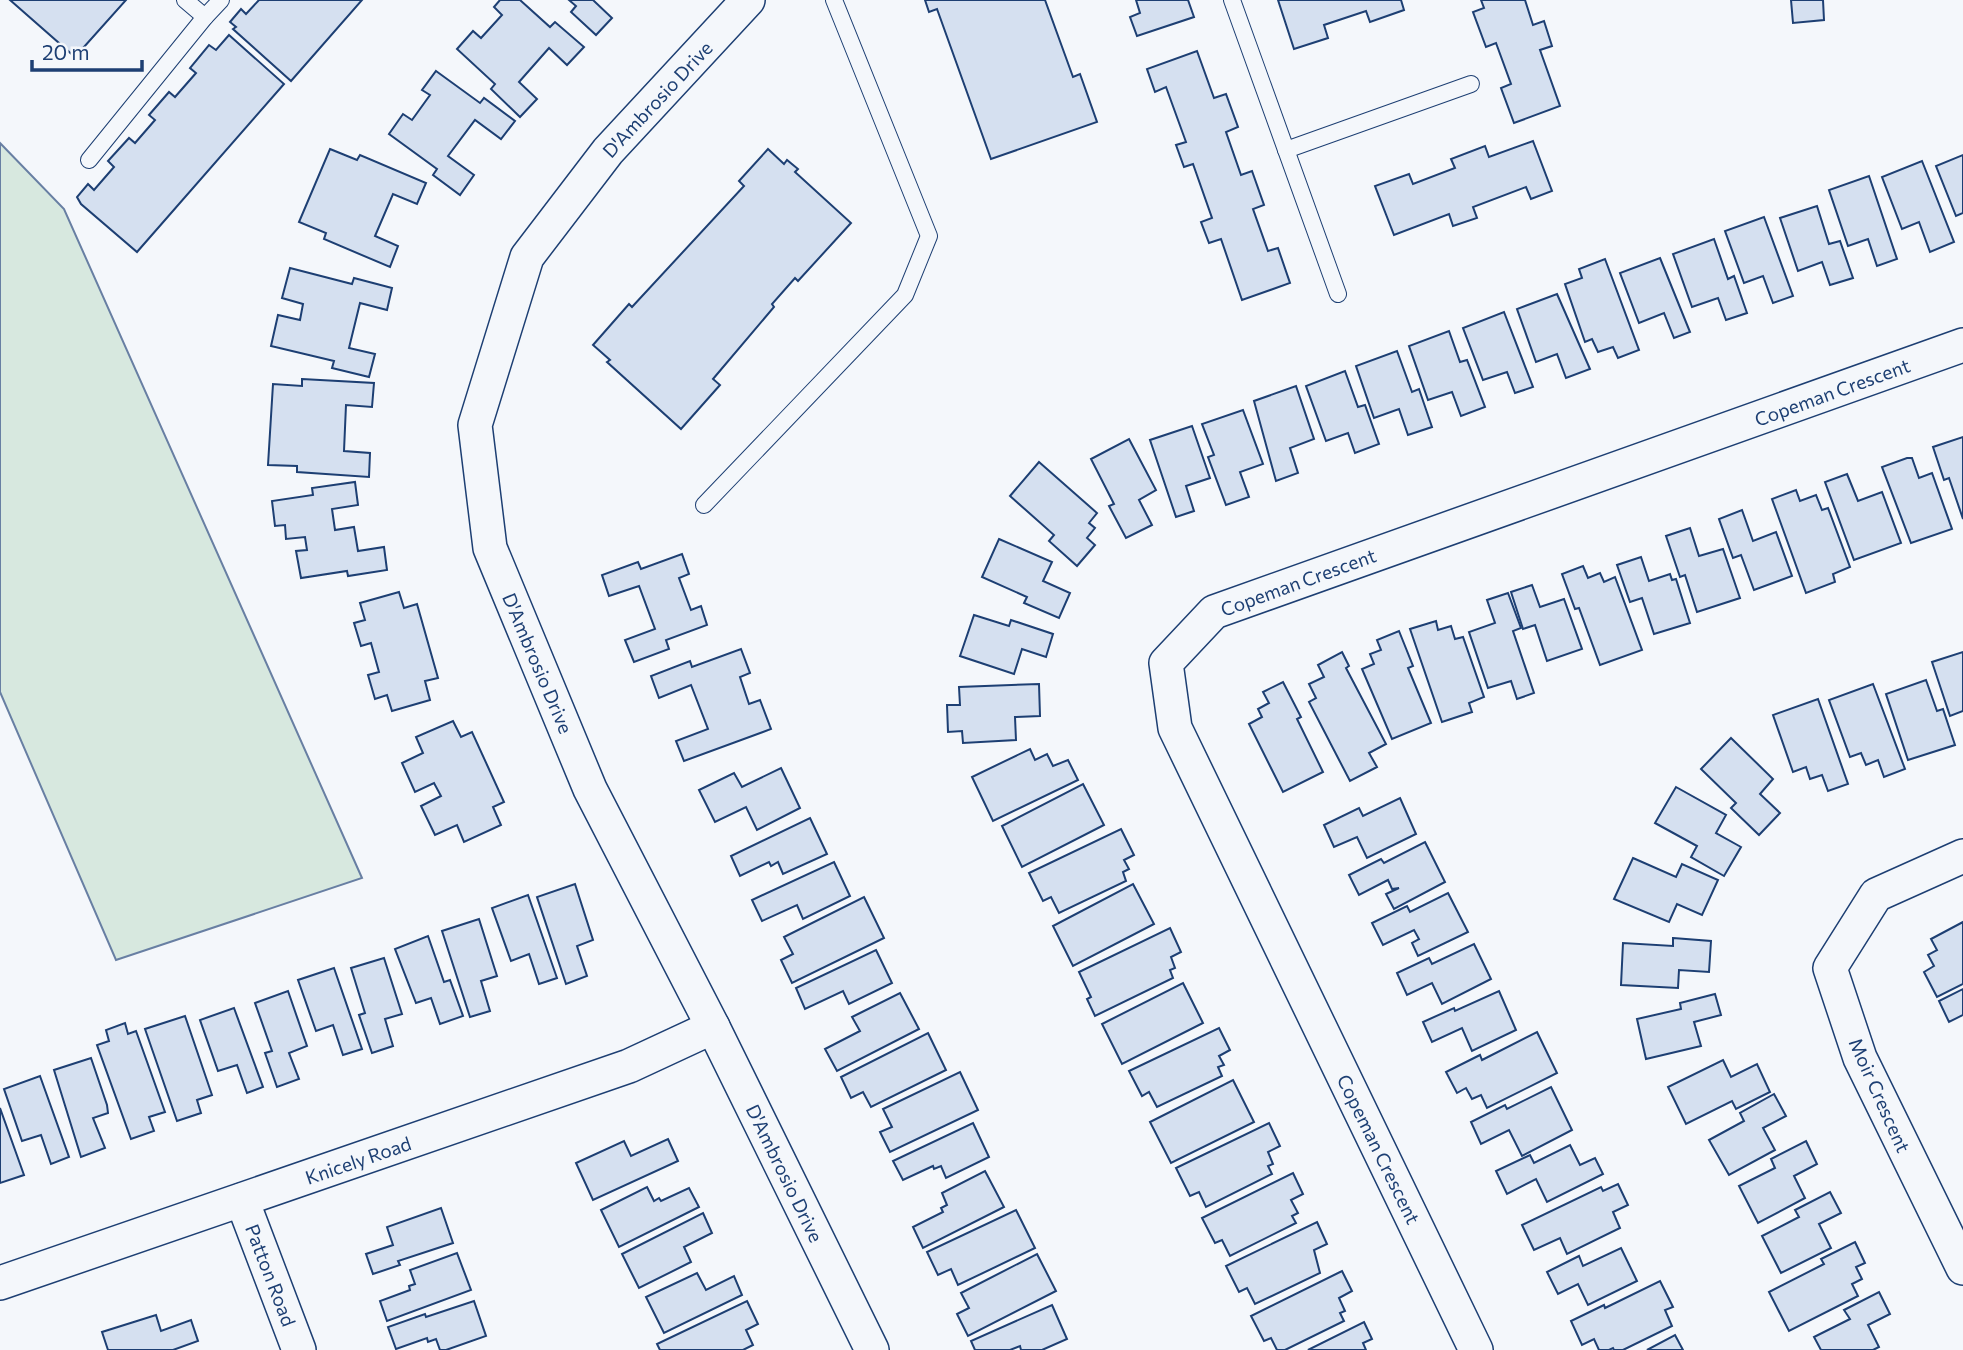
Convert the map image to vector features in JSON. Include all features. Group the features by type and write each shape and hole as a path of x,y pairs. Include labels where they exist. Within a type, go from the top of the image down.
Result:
{"street":[{"name":"D'Ambrosio Drive","path":"748,0 608,151 527,257 475,425 490,548 590,789 713,1027 872,1350"},
{"name":"Copeman Crescent","path":"1476,1350 1175,729 1166,663 1214,612 1963,345"},
{"name":"Moir Crescent","path":"1963,856 1876,895 1830,968 1860,1058 1963,1268"},
{"name":"Knicely Road","path":"0,1283 629,1066 713,1027"},
{"name":"Patton Road","path":"242,1200 299,1350"}],"lane":[{"path":"185,0 205,17"},
{"path":"89,160 221,0"},
{"path":"704,505 905,295 929,236 835,0"},
{"path":"1232,0 1338,294"},
{"path":"1286,150 1471,84"}],"shaded area":[{"path":"0,143 64,209 362,878 116,960 0,692"}],"building":[{"path":"10,0 126,0 75,57"},
{"path":"259,0 362,0 291,81 233,29 236,27 230,22 241,9 246,14"},
{"path":"500,0 520,0 550,27 555,22 584,47 567,65 549,48 519,82 537,99 520,117 491,89 495,84 457,49 473,31 481,38 502,15 494,7"},
{"path":"569,0 593,0 612,18 596,35 571,12 576,6"},
{"path":"925,0 1045,0 1073,77 1080,74 1097,122 991,159 937,9 929,12"},
{"path":"1136,0 1188,0 1194,17 1137,36 1130,17 1140,13"},
{"path":"1278,0 1401,0 1404,10 1370,22 1366,11 1324,25 1328,38 1294,49"},
{"path":"1481,0 1525,0 1533,25 1544,21 1552,46 1540,50 1560,106 1514,123 1501,88 1511,84 1496,43 1486,47 1473,12 1484,8"},
{"path":"1791,0 1823,0 1824,20 1793,23"},
{"path":"229,35 284,84 137,252 81,204 77,197 88,184 94,190 114,167 108,161 129,138 135,143 155,120 149,115 169,92 175,97 196,73 190,68 209,45 216,50"},
{"path":"1197,51 1214,98 1226,94 1238,127 1226,132 1241,175 1252,171 1264,205 1253,209 1268,251 1278,248 1290,283 1242,300 1221,239 1209,243 1201,222 1212,218 1193,164 1184,167 1176,145 1186,142 1166,87 1155,92 1147,69"},
{"path":"436,71 480,103 484,98 515,121 501,139 475,120 448,156 474,175 460,195 433,175 437,169 389,134 403,114 412,120 430,95 422,90"},
{"path":"1533,141 1552,191 1531,199 1526,187 1473,207 1477,218 1453,226 1449,214 1394,235 1375,186 1409,174 1413,184 1455,168 1451,159 1485,146 1489,157"},
{"path":"330,149 357,160 360,155 426,183 417,204 393,194 375,236 398,246 390,267 324,239 326,233 299,222"},
{"path":"768,149 784,164 787,160 798,169 795,172 851,223 798,281 795,278 772,304 774,307 713,379 720,385 681,429 607,362 610,360 593,345 629,304 632,307 744,186 739,181"},
{"path":"1963,155 1963,213 1956,216 1936,166"},
{"path":"1922,161 1954,242 1930,252 1919,222 1902,229 1882,177"},
{"path":"1869,176 1897,259 1877,266 1868,239 1848,246 1829,190"},
{"path":"1817,206 1829,244 1840,241 1853,278 1830,285 1822,262 1798,271 1780,218"},
{"path":"1764,217 1793,296 1773,303 1763,276 1744,283 1725,231"},
{"path":"1714,239 1728,279 1734,276 1747,313 1726,320 1718,298 1692,307 1673,254"},
{"path":"1660,258 1690,332 1674,338 1664,313 1639,323 1620,273"},
{"path":"1605,259 1639,350 1618,358 1613,347 1598,352 1592,339 1585,342 1565,284 1582,278 1579,269"},
{"path":"290,268 352,284 354,278 392,288 387,310 360,303 349,348 375,354 369,377 332,368 334,361 271,346 278,315 300,320 303,304 282,298"},
{"path":"1557,294 1590,369 1566,378 1557,354 1536,362 1517,309"},
{"path":"1504,312 1533,387 1515,393 1507,372 1483,380 1463,328"},
{"path":"1449,331 1460,362 1467,360 1485,407 1461,416 1452,392 1428,400 1409,346"},
{"path":"1397,351 1412,392 1419,389 1432,427 1408,435 1399,409 1374,418 1356,366"},
{"path":"1345,371 1358,407 1365,405 1379,444 1355,453 1348,433 1326,441 1306,386"},
{"path":"302,379 374,383 372,407 346,405 344,451 370,453 369,477 297,472 297,466 268,465 273,384 302,386"},
{"path":"1296,386 1314,439 1290,448 1298,473 1276,481 1254,401"},
{"path":"1243,410 1263,464 1240,472 1249,497 1226,505 1208,457 1214,455 1202,424"},
{"path":"1192,426 1210,478 1186,486 1194,511 1176,517 1150,440"},
{"path":"1963,437 1963,519 1949,478 1944,480 1933,447"},
{"path":"1129,439 1156,490 1139,500 1152,525 1126,538 1109,506 1114,504 1091,459"},
{"path":"1912,458 1919,478 1932,473 1952,529 1911,543 1882,467"},
{"path":"1039,462 1097,513 1089,523 1095,528 1087,538 1095,545 1077,566 1049,541 1054,535 1010,496"},
{"path":"1847,474 1858,501 1882,492 1901,543 1854,560 1825,482"},
{"path":"355,482 358,505 332,509 335,530 354,527 358,551 384,547 387,570 348,576 347,571 301,578 296,551 307,550 305,537 286,539 285,525 275,526 272,501 313,495 312,488"},
{"path":"1796,490 1800,501 1816,495 1822,510 1828,508 1850,567 1833,574 1835,582 1806,593 1772,499"},
{"path":"1742,510 1753,541 1776,532 1792,576 1754,590 1741,555 1733,558 1719,519"},
{"path":"1690,528 1699,556 1723,549 1740,598 1697,612 1685,575 1680,577 1666,536"},
{"path":"999,539 1052,562 1043,581 1070,593 1059,618 1024,603 1027,597 982,577"},
{"path":"682,554 689,574 679,578 691,610 701,606 707,625 666,640 669,649 634,662 625,640 655,629 639,586 609,596 602,575 638,562 641,569"},
{"path":"1641,557 1649,581 1670,574 1672,580 1676,579 1690,623 1654,634 1642,598 1630,602 1617,565"},
{"path":"1583,566 1588,578 1600,573 1604,582 1615,577 1642,650 1600,665 1579,608 1575,609 1562,574"},
{"path":"1532,585 1540,607 1564,599 1582,649 1547,661 1535,625 1523,629 1511,592"},
{"path":"399,592 404,608 417,604 438,678 425,681 430,700 392,711 387,695 375,699 368,675 379,672 371,643 361,646 354,623 365,620 360,603"},
{"path":"1508,593 1521,628 1513,631 1534,693 1517,699 1511,681 1488,688 1469,632 1495,623 1487,600"},
{"path":"974,615 1009,626 1011,620 1053,634 1046,657 1022,649 1014,674 960,656"},
{"path":"1436,621 1438,630 1451,626 1455,639 1463,637 1484,697 1469,703 1472,712 1442,722 1410,629"},
{"path":"1399,631 1413,666 1408,668 1431,723 1392,739 1362,669 1374,664 1370,654 1381,650 1377,640"},
{"path":"741,649 750,673 740,677 749,704 760,700 771,729 684,761 676,741 708,729 691,685 659,698 651,676 690,661 692,667"},
{"path":"1342,652 1349,666 1346,668 1386,744 1369,753 1377,767 1350,781 1309,702 1316,698 1309,684 1324,677 1318,665"},
{"path":"1963,652 1963,711 1950,716 1932,662"},
{"path":"1926,680 1937,711 1943,709 1955,745 1908,760 1886,694"},
{"path":"1283,682 1301,717 1297,719 1323,772 1283,792 1249,724 1262,717 1258,709 1269,703 1263,692"},
{"path":"1039,684 1040,716 1015,717 1016,740 963,743 962,731 948,732 947,705 960,705 959,687"},
{"path":"1873,684 1905,769 1884,777 1878,760 1866,765 1861,753 1850,757 1829,700"},
{"path":"1818,699 1848,784 1828,791 1822,775 1810,779 1806,767 1793,772 1773,715"},
{"path":"453,721 461,737 472,732 504,802 493,807 501,825 464,842 457,825 435,835 421,806 441,796 434,783 415,792 402,763 423,753 416,737"},
{"path":"1731,738 1773,779 1760,794 1780,813 1759,835 1731,808 1736,803 1701,769"},
{"path":"1030,749 1035,760 1047,754 1053,766 1068,760 1078,780 993,821 972,777"},
{"path":"781,768 800,808 757,830 746,807 715,822 699,790 734,773 742,787"},
{"path":"1083,784 1104,825 1022,867 1002,826"},
{"path":"1676,787 1726,815 1716,833 1741,847 1724,876 1691,857 1697,846 1655,823"},
{"path":"1400,798 1416,834 1367,858 1357,837 1334,847 1324,825 1359,808 1363,816"},
{"path":"810,818 827,854 783,874 778,862 771,866 769,862 740,876 731,856"},
{"path":"1121,829 1134,855 1124,860 1129,869 1123,872 1126,881 1059,913 1051,897 1043,901 1029,873"},
{"path":"1425,842 1445,882 1394,909 1386,894 1399,888 1392,889 1388,880 1359,895 1349,875 1381,859 1384,863"},
{"path":"1633,858 1676,877 1682,864 1718,880 1702,915 1677,904 1669,922 1614,899"},
{"path":"834,862 850,896 803,919 797,905 762,921 752,900"},
{"path":"575,884 593,940 577,946 587,976 566,984 537,897"},
{"path":"1133,884 1154,924 1073,966 1053,926"},
{"path":"1448,893 1468,932 1418,956 1412,943 1419,939 1414,930 1383,945 1372,923 1407,906 1410,912"},
{"path":"528,895 557,978 539,984 529,954 511,961 492,908"},
{"path":"864,897 884,938 792,983 781,960 793,954 784,937"},
{"path":"479,919 497,976 481,981 490,1011 470,1017 442,931"},
{"path":"1963,922 1963,984 1937,997 1924,972 1934,966 1928,955 1937,950 1931,939"},
{"path":"1170,928 1181,952 1171,957 1175,968 1170,970 1173,978 1095,1016 1087,999 1091,997 1079,972"},
{"path":"428,936 444,982 450,980 463,1016 440,1024 431,998 416,1003 395,949"},
{"path":"1673,938 1711,941 1709,972 1679,970 1678,988 1621,985 1623,943 1673,946"},
{"path":"1474,944 1491,979 1442,1004 1432,983 1407,995 1397,973 1429,958 1432,964"},
{"path":"876,950 892,983 849,1004 843,991 805,1009 796,988"},
{"path":"384,958 402,1014 385,1019 393,1046 372,1053 359,1015 365,1013 351,968"},
{"path":"334,968 362,1049 343,1055 333,1025 316,1031 298,980"},
{"path":"1183,983 1203,1023 1122,1064 1102,1024"},
{"path":"1963,989 1963,1015 1949,1022 1939,1001"},
{"path":"288,991 307,1046 289,1053 299,1079 277,1087 265,1053 272,1051 255,1003"},
{"path":"1499,991 1516,1030 1472,1051 1462,1028 1432,1042 1423,1022"},
{"path":"900,993 919,1029 837,1071 825,1049 860,1031 852,1017"},
{"path":"1715,994 1721,1015 1694,1022 1701,1046 1646,1059 1637,1019 1681,1009 1680,1003"},
{"path":"234,1008 263,1087 247,1093 237,1065 218,1071 200,1020"},
{"path":"185,1016 212,1095 197,1100 201,1113 177,1121 145,1029"},
{"path":"125,1023 128,1034 136,1031 165,1112 149,1117 154,1131 131,1139 97,1045 109,1041 106,1030"},
{"path":"1219,1028 1230,1050 1219,1056 1224,1065 1218,1067 1222,1076 1157,1107 1149,1092 1142,1096 1129,1071"},
{"path":"1537,1032 1557,1073 1487,1108 1481,1095 1472,1099 1466,1088 1457,1093 1446,1072 1480,1055 1482,1060"},
{"path":"928,1033 946,1070 871,1107 863,1092 851,1098 841,1077"},
{"path":"91,1058 107,1105 108,1113 93,1118 105,1148 81,1157 54,1070"},
{"path":"1723,1060 1731,1077 1757,1064 1770,1092 1736,1109 1732,1101 1686,1124 1668,1087"},
{"path":"960,1072 978,1110 890,1152 880,1132 892,1127 883,1109"},
{"path":"40,1076 69,1157 51,1164 41,1135 22,1141 4,1089"},
{"path":"1233,1080 1254,1122 1171,1163 1150,1122"},
{"path":"1551,1087 1572,1130 1522,1156 1509,1130 1481,1144 1471,1122 1505,1105 1507,1109"},
{"path":"1774,1094 1786,1116 1763,1128 1775,1150 1729,1175 1709,1140 1744,1121 1740,1113"},
{"path":"0,1108 24,1175 0,1183"},
{"path":"973,1123 989,1157 946,1178 941,1166 934,1169 933,1166 903,1180 893,1161"},
{"path":"1269,1123 1280,1146 1268,1152 1273,1164 1268,1166 1272,1174 1206,1207 1199,1192 1190,1196 1176,1168"},
{"path":"668,1139 678,1161 593,1200 576,1163 624,1141 631,1156"},
{"path":"1806,1141 1817,1164 1794,1176 1805,1198 1758,1223 1739,1186 1775,1168 1771,1159"},
{"path":"1570,1145 1580,1165 1595,1158 1603,1174 1547,1202 1536,1179 1507,1194 1496,1171 1530,1155 1534,1163"},
{"path":"985,1171 1004,1207 923,1248 913,1227 943,1212 941,1208 947,1205 942,1193"},
{"path":"1293,1173 1303,1194 1291,1200 1298,1213 1292,1216 1296,1223 1230,1256 1222,1240 1215,1243 1202,1218"},
{"path":"1618,1184 1628,1205 1613,1212 1620,1228 1567,1254 1560,1238 1534,1250 1522,1225 1601,1187 1603,1191"},
{"path":"647,1187 654,1201 659,1198 661,1201 689,1188 699,1207 619,1247 601,1210"},
{"path":"1830,1192 1841,1213 1819,1224 1831,1248 1781,1273 1762,1236 1799,1217 1795,1210"},
{"path":"441,1208 453,1243 398,1261 400,1265 373,1274 366,1254 393,1245 387,1227"},
{"path":"1016,1210 1035,1248 958,1285 951,1269 938,1275 927,1252"},
{"path":"703,1213 712,1233 684,1247 691,1262 639,1288 622,1254"},
{"path":"1317,1222 1327,1244 1314,1250 1320,1273 1255,1304 1247,1288 1239,1292 1226,1266"},
{"path":"1855,1242 1865,1263 1856,1267 1862,1279 1852,1284 1858,1296 1789,1331 1769,1292 1824,1264 1821,1259"},
{"path":"1621,1248 1637,1281 1588,1305 1578,1284 1558,1294 1547,1272 1579,1256 1583,1266"},
{"path":"457,1253 471,1290 387,1321 380,1301 410,1290 409,1286 415,1284 410,1270"},
{"path":"1037,1254 1056,1291 968,1336 957,1314 969,1308 961,1293"},
{"path":"1342,1271 1352,1291 1339,1298 1345,1311 1340,1313 1344,1321 1285,1350 1277,1350 1271,1338 1264,1341 1251,1316"},
{"path":"697,1273 706,1290 734,1276 742,1295 664,1333 646,1297"},
{"path":"1660,1281 1673,1307 1665,1310 1672,1326 1623,1350 1599,1350 1594,1339 1582,1345 1571,1321"},
{"path":"1879,1292 1890,1314 1868,1325 1879,1347 1873,1350 1821,1350 1814,1337 1850,1319 1844,1310"},
{"path":"474,1301 486,1336 446,1350 440,1350 436,1339 428,1342 427,1338 396,1349 388,1327"},
{"path":"747,1301 758,1324 746,1330 753,1345 743,1350 660,1350 657,1344"},
{"path":"1052,1305 1067,1339 1042,1350 1021,1350 1020,1346 1010,1350 975,1350 971,1341"},
{"path":"156,1315 161,1331 191,1320 198,1341 173,1350 108,1350 102,1332"},
{"path":"1364,1322 1372,1339 1363,1343 1366,1350 1308,1350"},
{"path":"1675,1335 1683,1350 1647,1350"}]}
